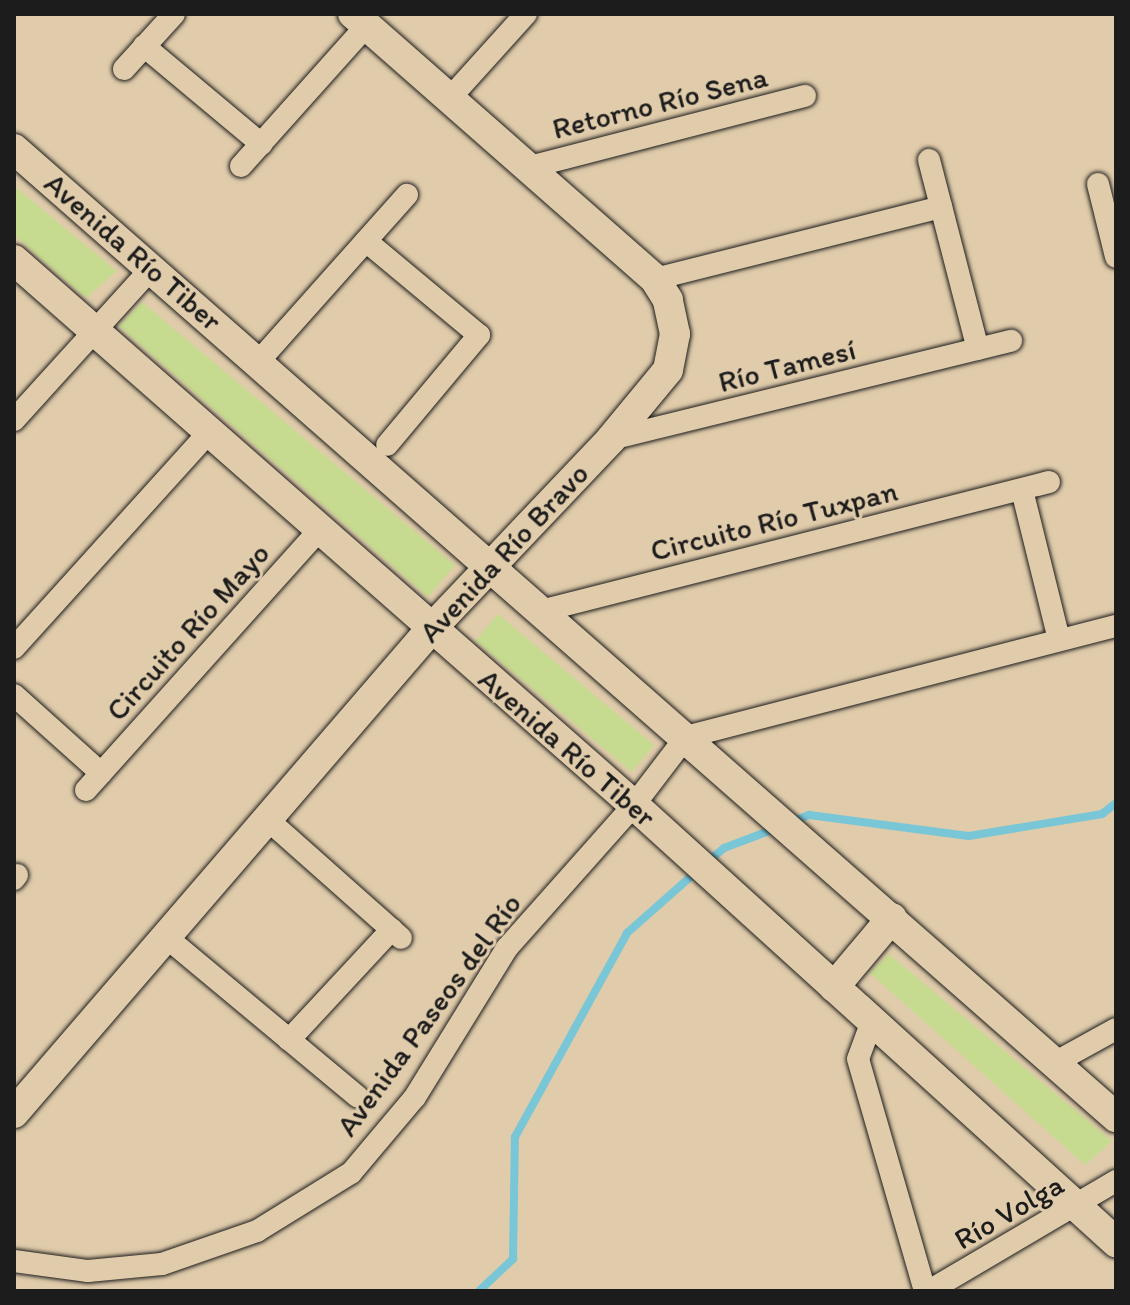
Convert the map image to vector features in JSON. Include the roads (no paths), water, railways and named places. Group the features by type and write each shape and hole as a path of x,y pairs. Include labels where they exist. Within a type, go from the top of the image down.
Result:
{"street":[{"path":"124,69 174,14"},
{"path":"450,98 526,14"},
{"path":"241,166 360,20"},
{"name":"Avenida Río Bravo","path":"14,1113 431,629 611,439 668,370 675,334 668,300 655,279 360,20"},
{"path":"144,46 261,144"},
{"name":"Retorno Río Sena","path":"530,167 805,96"},
{"name":"Avenida Río Tiber","path":"14,149 1116,1117"},
{"path":"929,160 978,349"},
{"path":"1098,184 1110,209 1116,257"},
{"path":"258,362 407,195"},
{"path":"655,279 941,207"},
{"path":"366,241 479,335 387,445"},
{"name":"Avenida Río Tiber","path":"14,260 644,814 1116,1242"},
{"path":"14,420 152,268"},
{"name":"Río Tamesí","path":"611,439 1011,341"},
{"path":"14,648 209,432"},
{"name":"Circuito Río Tuxpan","path":"541,611 1049,482"},
{"path":"1022,490 1059,640"},
{"name":"Circuito Río Mayo","path":"86,790 319,530"},
{"path":"686,737 1116,626"},
{"path":"14,695 101,773"},
{"name":"Avenida Paseos del Río","path":"14,1261 88,1271 162,1264 257,1231 351,1173 415,1097 507,948 644,814 686,737"},
{"path":"267,819 397,933 289,1040"},
{"path":"834,987 892,918"},
{"path":"166,937 357,1096"},
{"path":"872,1021 858,1059 927,1291"},
{"path":"1056,1062 1116,1029"},
{"name":"Río Volga","path":"927,1291 1078,1208 1116,1181"}],"waterway":[{"path":"789,823 809,815 969,836 1102,814 1116,803"},
{"path":"707,862 724,848 777,828"},
{"path":"479,1291 513,1259 515,1137 627,933 697,871"}]}
